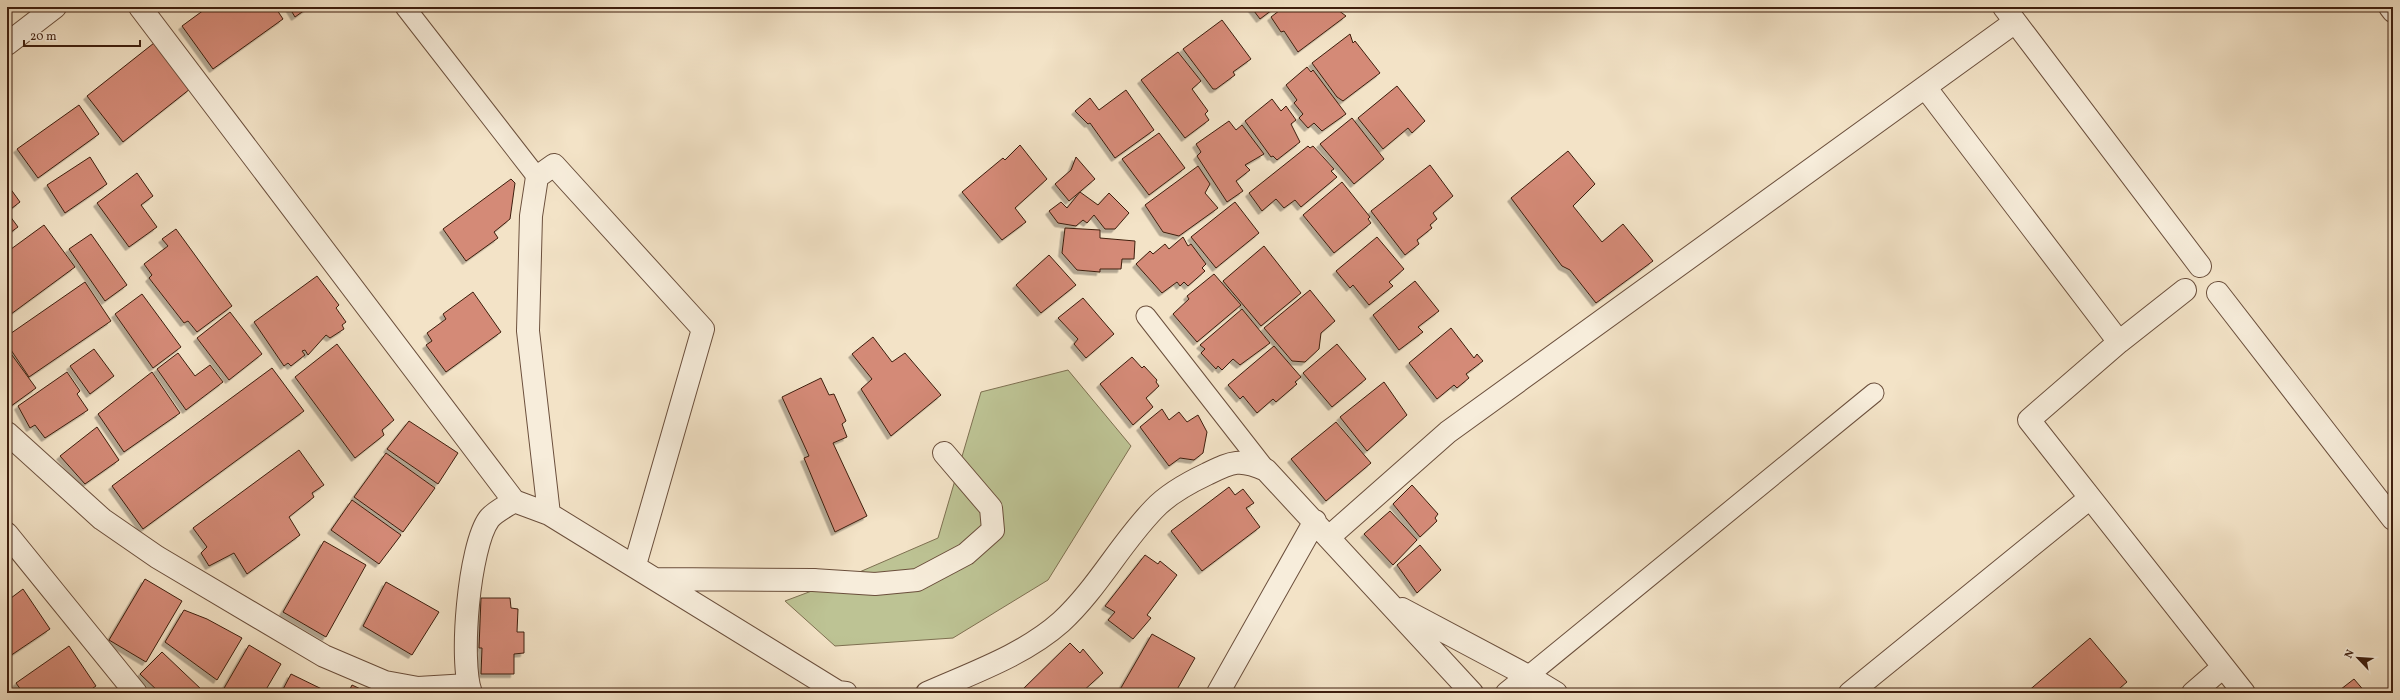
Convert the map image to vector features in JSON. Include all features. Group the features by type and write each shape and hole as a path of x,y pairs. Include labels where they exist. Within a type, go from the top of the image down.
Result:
{"street":[{"path":"7,44 55,7"},
{"path":"140,7 514,501 549,514 635,565 841,692"},
{"path":"2390,7 2393,11"},
{"path":"1218,693 1322,529 1448,432 1925,87 2010,14 2200,266"},
{"path":"1925,87 2119,342"},
{"path":"549,514 528,331 531,216 537,177 554,165 703,329 635,565"},
{"path":"2185,290 2119,342 2029,420 2244,693"},
{"path":"2218,293 2393,519"},
{"path":"7,433 102,519 157,557 324,656 386,682 418,688 469,689 466,645 469,590 476,551 489,518 514,501"},
{"path":"657,579 813,580 875,584 917,580 966,554 993,530 991,508 944,453"},
{"path":"927,693 1006,657 1036,641 1061,622 1091,590 1126,542 1154,508 1185,485 1233,462 1248,462 1266,470 1472,693"},
{"path":"1850,693 2090,498"},
{"path":"7,534 136,693"},
{"path":"1387,601 1528,676 1556,693"},
{"path":"2193,693 2224,667"},
{"path":"1507,693 1528,676"}],"lane":[{"path":"405,7 537,177"},
{"path":"1146,316 1266,470"},
{"path":"1528,676 1874,393"}],"green space":[{"path":"1068,370 1131,446 1048,580 953,638 835,646 785,601 841,580 938,538 981,392"}],"building":[{"path":"208,7 275,7 283,19 213,69 182,26"},
{"path":"289,7 309,7 295,17"},
{"path":"1251,7 1276,7 1260,19"},
{"path":"1284,7 1340,7 1338,10 1346,16 1298,52 1284,31 1281,32 1271,17"},
{"path":"1222,20 1251,59 1233,72 1235,75 1216,89 1213,89 1183,49"},
{"path":"1350,34 1353,43 1355,41 1380,73 1343,101 1337,97 1312,63"},
{"path":"154,43 190,89 123,142 87,96"},
{"path":"1178,52 1201,81 1192,89 1208,111 1205,114 1209,120 1185,138 1141,80"},
{"path":"1307,67 1311,72 1313,70 1346,114 1322,131 1314,123 1308,128 1299,118 1303,114 1294,103 1297,100 1286,85"},
{"path":"1397,86 1425,121 1412,133 1408,128 1383,149 1358,118"},
{"path":"1126,90 1154,130 1115,158 1090,123 1088,124 1075,111 1090,98 1099,110"},
{"path":"1272,99 1281,111 1286,106 1296,120 1291,124 1300,142 1277,160 1273,156 1271,157 1245,121"},
{"path":"79,105 99,134 38,178 17,149"},
{"path":"1352,118 1384,159 1354,184 1320,144"},
{"path":"1229,121 1236,130 1242,125 1264,154 1245,165 1250,170 1236,181 1243,191 1227,202 1197,156 1201,152 1196,144"},
{"path":"1159,133 1185,168 1149,195 1122,159"},
{"path":"1020,145 1047,179 1015,208 1026,222 1002,240 962,192 1003,158 1005,160"},
{"path":"1308,146 1310,148 1313,146 1334,169 1331,171 1337,177 1301,207 1295,200 1284,208 1276,199 1262,211 1249,193"},
{"path":"1568,151 1595,184 1573,206 1602,242 1623,224 1653,261 1596,303 1570,270 1562,266 1511,198"},
{"path":"90,157 107,184 65,213 47,185"},
{"path":"1076,157 1095,179 1069,201 1055,184 1071,170"},
{"path":"1430,165 1453,196 1433,213 1437,219 1430,225 1432,228 1417,240 1419,244 1405,255 1371,211"},
{"path":"1198,166 1210,184 1205,193 1218,208 1179,236 1163,232 1145,205"},
{"path":"137,173 153,196 141,205 157,227 129,247 97,203"},
{"path":"511,179 515,183 510,219 494,232 498,238 466,261 443,229"},
{"path":"1342,182 1370,217 1368,219 1371,223 1334,253 1303,215"},
{"path":"7,184 20,202 7,212"},
{"path":"1080,192 1098,205 1109,193 1129,213 1115,229 1105,229 1094,215 1087,223 1083,220 1076,226 1058,223 1049,211 1061,202 1067,208"},
{"path":"1235,202 1259,233 1216,268 1191,237"},
{"path":"7,212 18,227 7,235"},
{"path":"44,225 75,267 7,317 7,252"},
{"path":"1065,228 1100,230 1100,238 1135,241 1134,259 1122,259 1121,269 1100,269 1100,272 1077,270 1062,253"},
{"path":"176,229 232,306 197,332 188,321 184,323 149,278 152,275 144,264 168,246 162,239"},
{"path":"91,234 127,285 105,301 69,249"},
{"path":"1183,237 1188,246 1191,244 1206,264 1202,268 1205,271 1188,286 1184,282 1180,286 1177,282 1162,293 1136,264 1150,251 1153,254 1165,244 1169,249"},
{"path":"1377,237 1404,269 1389,282 1393,286 1369,305 1353,285 1350,288 1336,271"},
{"path":"1264,246 1301,293 1261,326 1223,281"},
{"path":"1049,255 1076,285 1041,313 1016,285"},
{"path":"1214,274 1241,305 1197,342 1173,314 1189,299 1187,296"},
{"path":"317,276 339,305 336,308 346,322 342,325 344,329 330,338 326,335 308,355 305,350 302,351 305,355 291,366 288,363 284,366 254,322"},
{"path":"1415,281 1439,311 1418,327 1423,332 1399,350 1373,315"},
{"path":"85,282 111,321 29,377 7,344 7,336"},
{"path":"1310,290 1335,321 1321,333 1319,349 1305,362 1292,361 1264,328"},
{"path":"473,292 501,332 446,372 426,345 432,341 427,333 446,319 443,314"},
{"path":"142,294 181,347 153,368 115,314"},
{"path":"1083,298 1114,334 1086,358 1074,344 1078,339 1058,318"},
{"path":"1242,309 1270,343 1240,365 1233,359 1222,370 1218,366 1216,369 1201,353 1205,349 1200,345"},
{"path":"230,312 262,354 229,380 197,338"},
{"path":"1451,328 1474,358 1477,354 1483,361 1466,374 1469,378 1457,388 1454,385 1437,399 1409,363"},
{"path":"873,337 892,362 905,353 941,395 891,436 861,389 872,379 852,354"},
{"path":"337,344 394,420 382,430 384,435 355,458 295,377"},
{"path":"1337,344 1366,379 1332,407 1303,373"},
{"path":"1274,346 1301,377 1295,382 1297,384 1276,402 1273,399 1257,413 1243,396 1240,399 1228,385"},
{"path":"94,349 114,376 90,394 70,366"},
{"path":"178,353 195,376 210,365 223,382 186,410 157,369"},
{"path":"12,355 36,388 7,409 7,359"},
{"path":"1132,357 1142,368 1144,366 1157,380 1156,382 1159,386 1146,398 1153,407 1133,425 1100,384"},
{"path":"272,368 304,411 143,529 112,486"},
{"path":"67,372 80,391 77,394 88,410 45,438 35,425 30,428 18,406"},
{"path":"152,372 180,413 124,452 98,414"},
{"path":"821,378 829,395 834,394 846,421 842,424 847,437 833,443 867,516 835,532 804,458 809,456 782,397"},
{"path":"1384,382 1407,415 1367,451 1340,417"},
{"path":"1162,409 1169,420 1179,412 1187,422 1198,415 1207,432 1203,453 1194,460 1180,458 1169,466 1140,427"},
{"path":"409,421 458,453 438,484 387,449"},
{"path":"1336,422 1371,463 1326,501 1291,459"},
{"path":"97,427 119,460 85,484 60,456"},
{"path":"299,450 324,485 312,493 314,497 289,517 300,535 247,574 234,553 209,566 201,553 207,547 193,528"},
{"path":"386,453 435,488 403,532 354,497"},
{"path":"1412,485 1438,514 1435,518 1437,521 1420,537 1393,504"},
{"path":"1229,487 1235,495 1243,489 1254,503 1246,508 1260,527 1202,571 1171,531"},
{"path":"352,500 401,535 379,564 331,530"},
{"path":"1390,511 1417,540 1393,565 1364,534"},
{"path":"324,541 366,565 326,637 283,612"},
{"path":"1420,545 1441,570 1417,593 1397,565"},
{"path":"1145,555 1158,564 1160,561 1177,575 1147,615 1151,618 1133,639 1108,620 1115,612 1105,606"},
{"path":"145,579 182,601 146,662 109,640"},
{"path":"386,582 439,612 412,655 363,626"},
{"path":"23,589 50,629 7,658 7,601"},
{"path":"481,598 510,598 511,608 518,609 517,632 524,632 524,653 514,654 514,674 481,674 482,648 479,648"},
{"path":"184,610 207,619 242,638 217,680 165,642"},
{"path":"1152,634 1195,658 1175,693 1118,693"},
{"path":"2090,638 2127,682 2114,693 2026,693"},
{"path":"1070,643 1080,653 1083,649 1103,673 1081,693 1019,693"},
{"path":"249,645 281,664 264,693 228,693 223,690"},
{"path":"69,646 96,686 86,693 23,693 16,683"},
{"path":"162,652 202,690 200,693 160,693 140,674"},
{"path":"291,674 330,693 281,693"},
{"path":"2354,679 2366,693 2336,693"},
{"path":"352,685 369,693 348,693"},
{"path":"10,689 13,693 7,693"}]}
